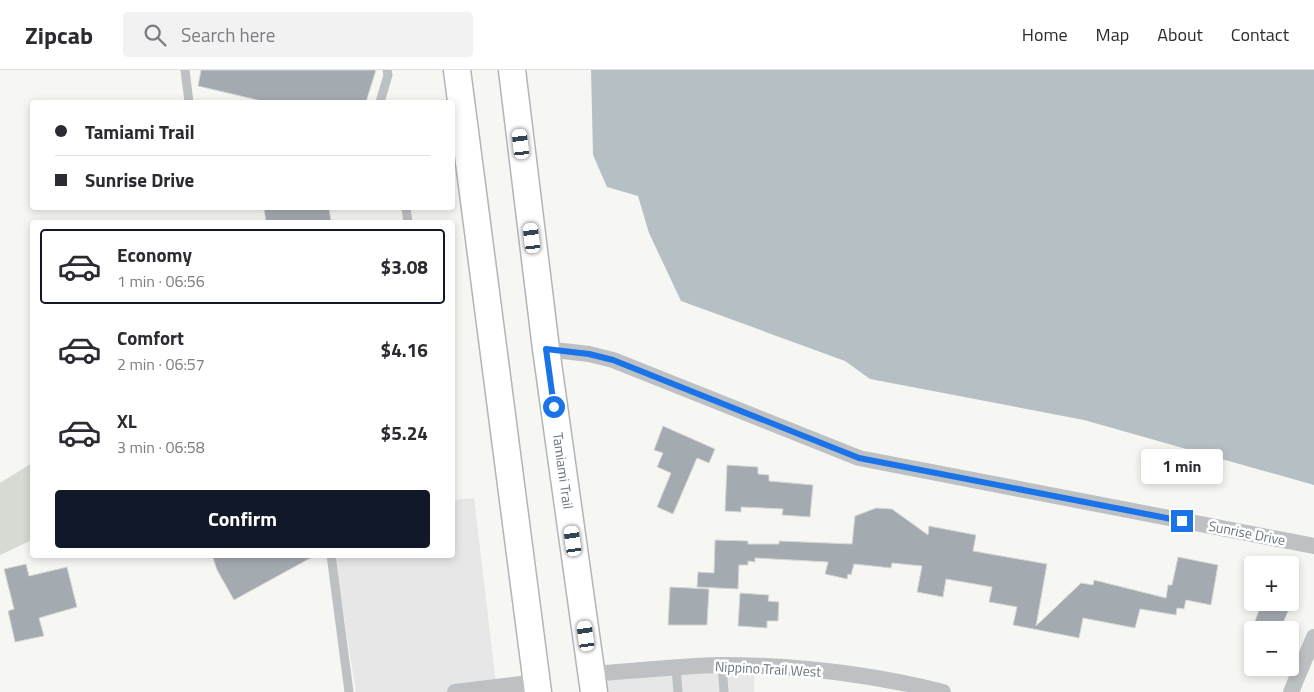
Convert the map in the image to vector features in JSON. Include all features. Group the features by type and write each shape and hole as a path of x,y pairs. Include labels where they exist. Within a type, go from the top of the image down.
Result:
{"main road":[{"path":"457,70 463,151 537,687"},
{"name":"Tamiami Trail","path":"512,70 546,349 592,683"}],"street":[{"name":"Sunrise Drive","path":"546,349 589,354 613,360 859,458 1314,546"},
{"path":"1291,692 1314,637"},
{"name":"Nippino Trail West","path":"592,683 676,667 722,665 831,672 944,692"},
{"path":"455,692 537,687"}],"lane":[{"path":"185,70 189,100"},
{"path":"381,100 388,75 387,70"},
{"path":"331,558 349,692"},
{"path":"722,665 724,692"},
{"path":"676,667 678,692"}],"shaded area":[{"path":"591,70 1314,70 1314,485 1084,420 870,379 845,361 681,301 649,233 638,196 607,187 593,155"},
{"path":"30,464 30,541 0,555 0,483"},
{"path":"474,498 497,692 356,692 334,558 455,558 455,500"},
{"path":"600,666 754,674 754,692 604,692"}],"building":[{"path":"201,70 376,70 367,100 258,100 198,86"},
{"path":"264,210 329,210 331,220 266,220"},
{"path":"663,426 715,449 709,463 697,458 673,514 657,507 671,473 657,467 663,453 654,450"},
{"path":"727,465 758,467 758,474 769,475 769,481 813,485 810,517 782,515 783,509 741,507 741,512 725,511"},
{"path":"876,508 892,509 928,535 929,526 976,535 973,551 1047,564 1036,626 1081,583 1093,585 1094,580 1166,598 1168,585 1172,585 1178,557 1218,565 1211,605 1186,600 1184,609 1177,608 1176,615 1140,609 1135,628 1083,618 1079,638 1013,625 1017,607 989,602 992,587 946,579 943,597 917,592 922,566 892,563 891,568 854,564 851,575 848,574 847,579 825,574 828,562 755,558 755,562 748,561 748,565 739,565 738,589 697,587 698,572 714,573 715,540 748,541 748,544 779,544 779,541 852,544 855,516"},
{"path":"213,558 311,558 234,600 217,570"},
{"path":"26,564 29,576 67,567 77,607 39,618 44,636 15,642 8,611 14,609 4,569"},
{"path":"670,587 709,589 707,625 668,625"},
{"path":"740,593 769,595 768,601 779,602 778,621 767,621 767,628 738,626"},
{"path":"1259,611 1288,611 1284,621 1255,621"}],"route":[{"path":"554,407 546,349 589,354 613,360 838,450 881,464 1182,521"}]}
